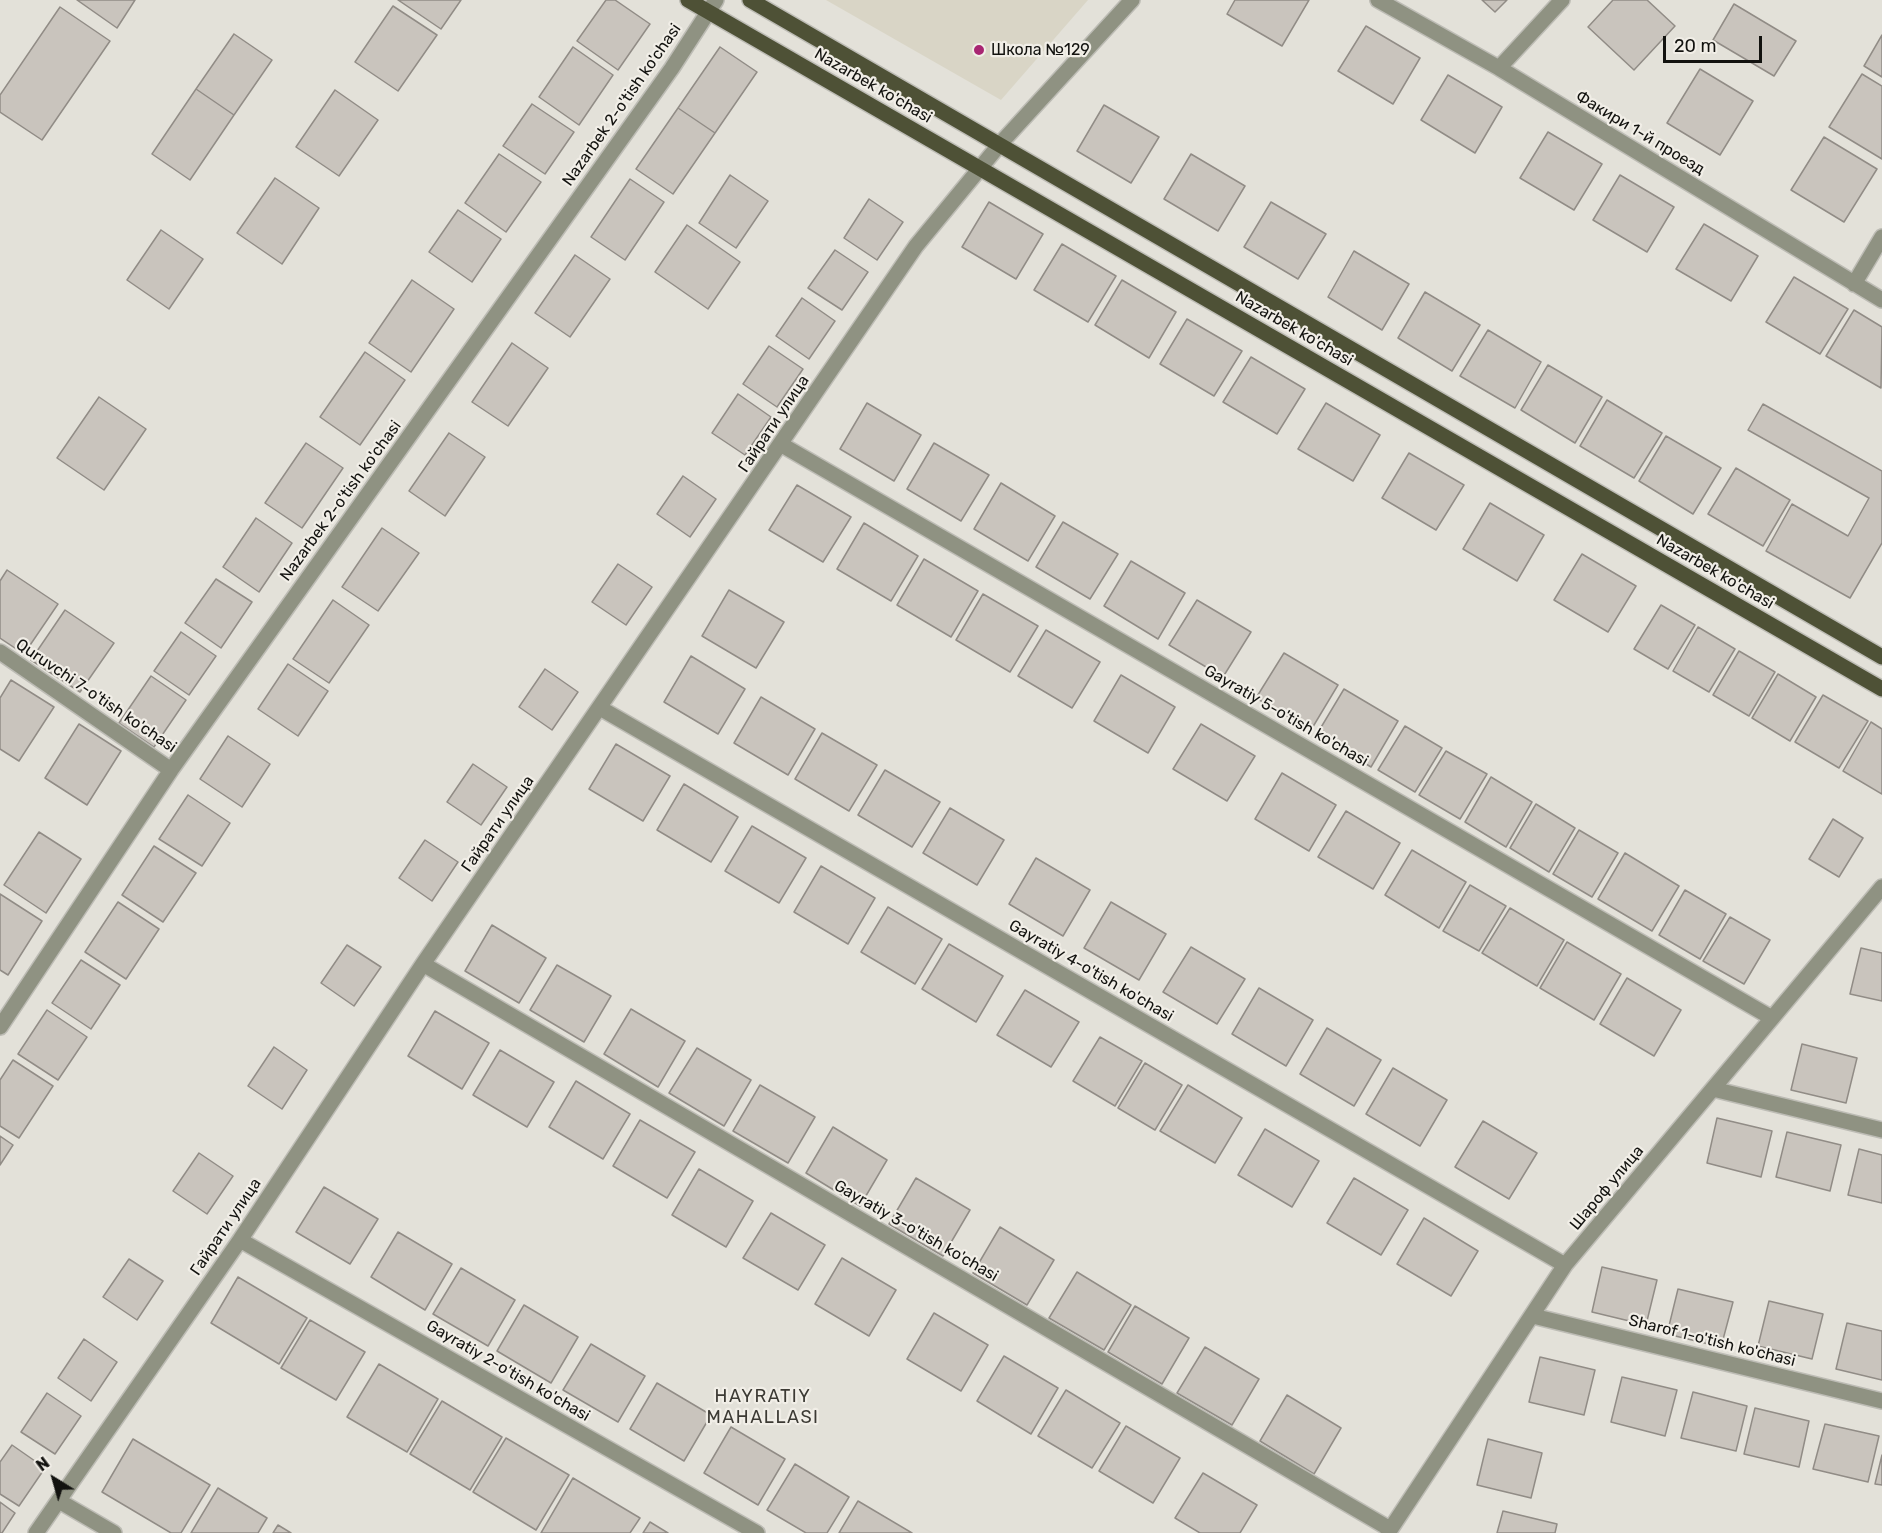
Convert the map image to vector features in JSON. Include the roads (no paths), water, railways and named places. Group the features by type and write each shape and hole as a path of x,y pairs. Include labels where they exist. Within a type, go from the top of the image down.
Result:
{"main road":[{"name":"Nazarbek ko'chasi","path":"688,0 712,6 980,168 1882,689"},
{"name":"Nazarbek ko'chasi","path":"750,0 1882,657"}],"street":[{"name":"Гайрати улица","path":"36,1533 240,1240 423,964 916,246 1000,144 1132,0"},
{"name":"Факири 1-й проезд","path":"1378,0 1499,68 1882,300"},
{"path":"1499,68 1562,0"},
{"name":"Nazarbek 2-o'tish ko'chasi","path":"0,1027 171,770 672,68 712,6"},
{"path":"1854,284 1882,237"},
{"name":"Gayratiy 5-o'tish ko'chasi","path":"782,444 1772,1018"},
{"name":"Quruvchi 7-o'tish ko'chasi","path":"0,652 171,770"},
{"name":"Gayratiy 4-o'tish ko'chasi","path":"600,708 1565,1265"},
{"name":"Шароф улица","path":"1389,1531 1565,1265 1882,887"},
{"name":"Gayratiy 3-o'tish ko'chasi","path":"423,964 1389,1531"},
{"path":"1713,1089 1882,1131"},
{"name":"Gayratiy 2-o'tish ko'chasi","path":"240,1240 757,1533"},
{"name":"Sharof 1-o'tish ko'chasi","path":"1533,1316 1882,1401"},
{"path":"58,1502 114,1533"}],"place":[{"name":"Школа №129","path":"979,50"}],"district":[{"name":"HAYRATIY MAHALLASI","path":"763,1407"}]}
